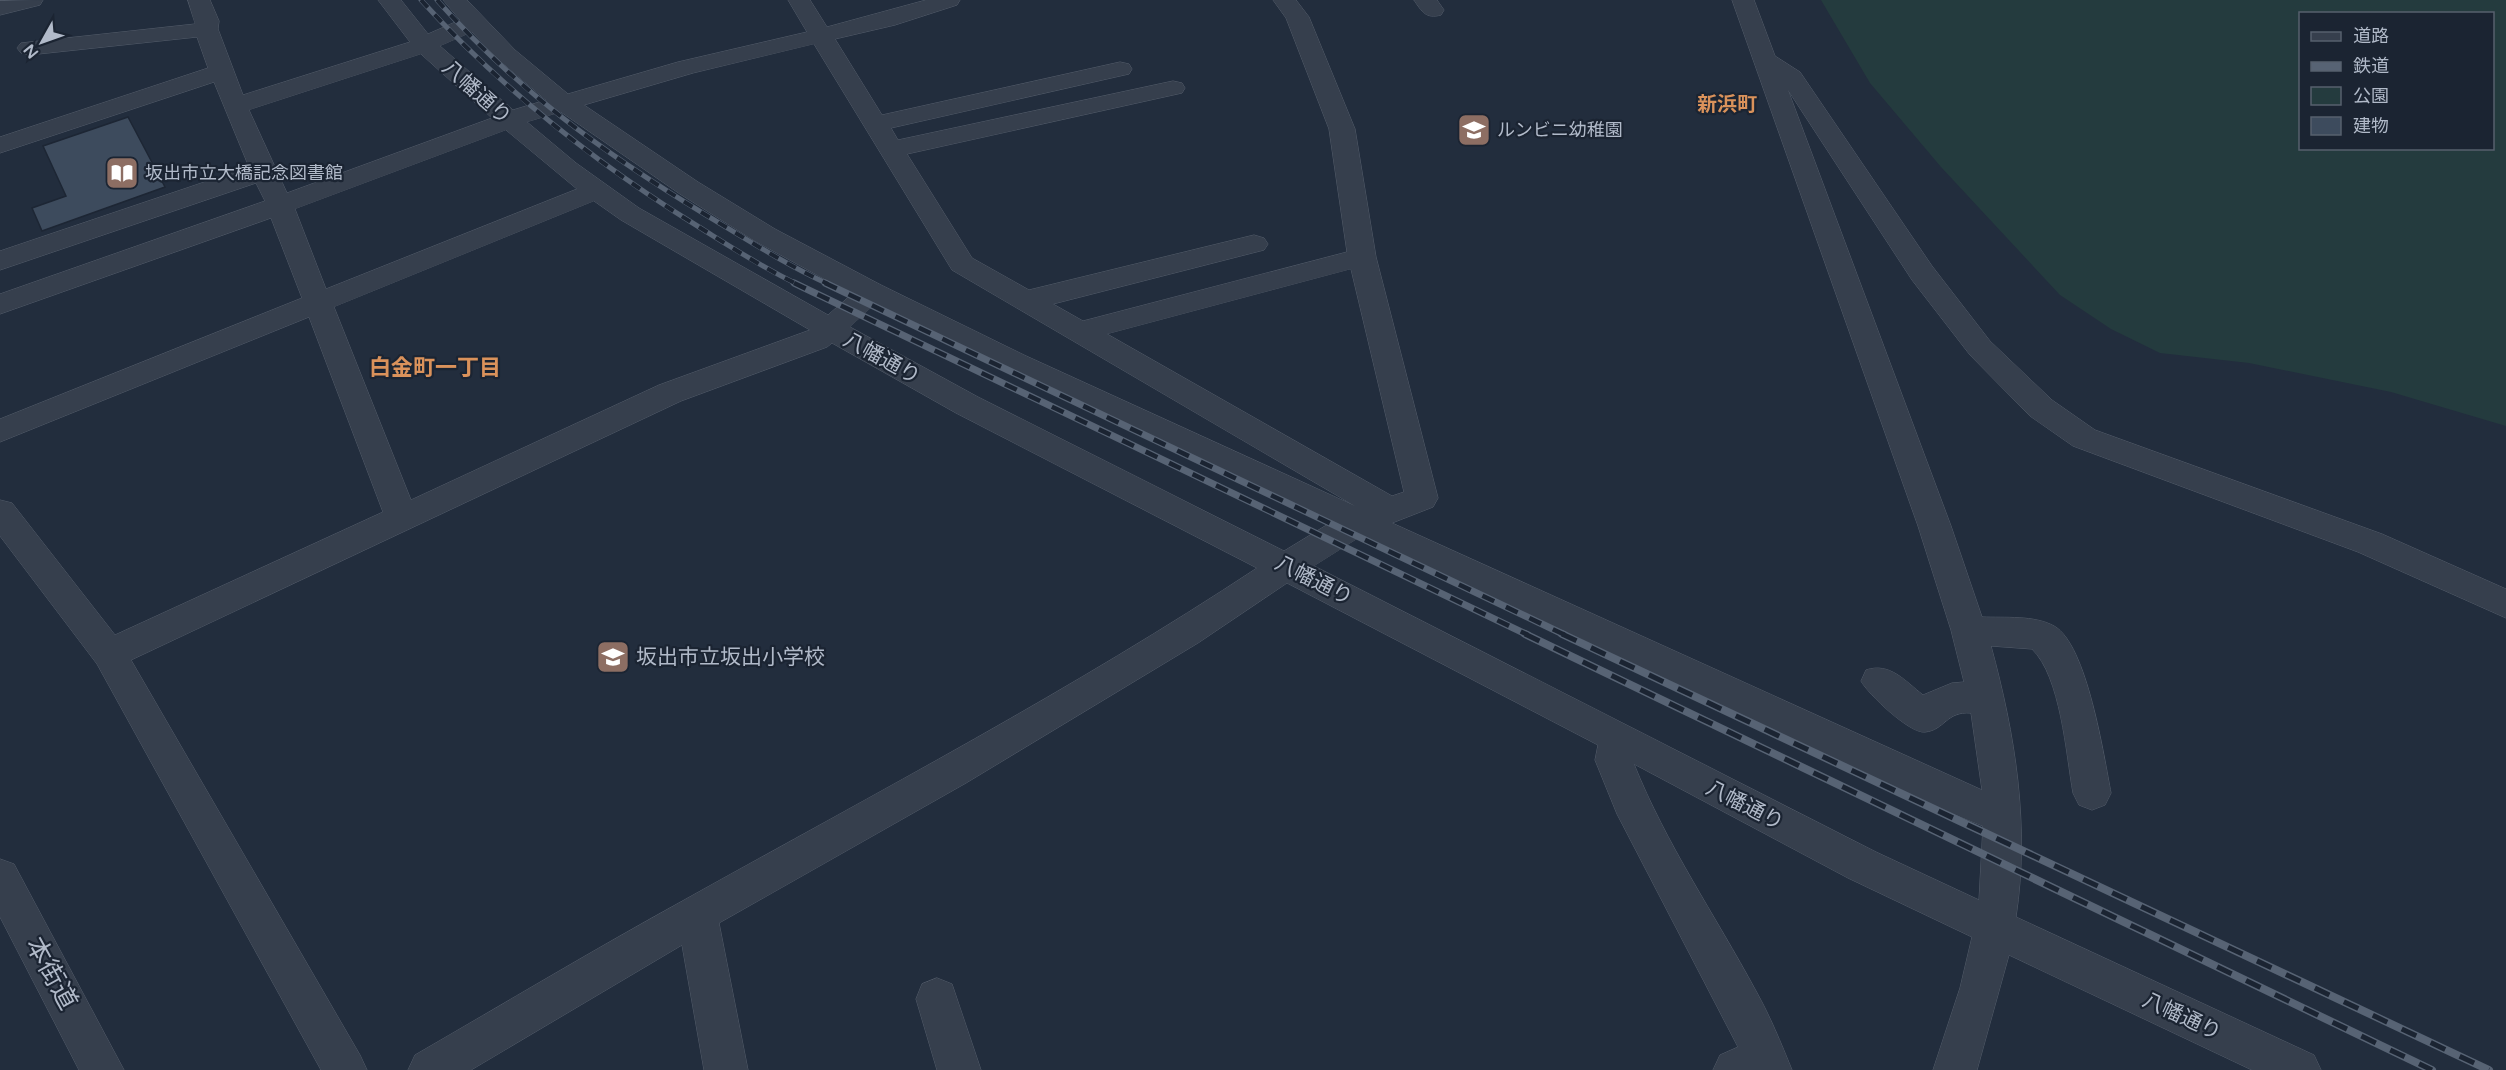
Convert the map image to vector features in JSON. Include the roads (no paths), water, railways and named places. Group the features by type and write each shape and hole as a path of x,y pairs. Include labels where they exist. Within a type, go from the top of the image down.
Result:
{"street":[{"path":"0,8 32,0"},
{"path":"200,0 207,21 206,29 235,106 280,206 402,518"},
{"name":"八幡通り","path":"389,0 424,44 508,122 596,191 640,220 830,329 967,405 1286,566 1852,860 2299,1070"},
{"path":"799,0 823,34 962,264 1078,332 1373,516"},
{"path":"0,304 280,206 563,102 686,67 887,20 949,0"},
{"path":"430,1070 697,914 994,747 1186,633 1286,566 1373,516 1422,498 1362,256 1342,129 1297,18 1284,0"},
{"path":"1743,0 1961,597 1995,743 2002,816 2001,878 1994,928 1977,999 1955,1070"},
{"path":"235,106 402,54 424,44 464,11 507,55 563,102 689,188 765,235 872,292 1373,516 1927,785 2002,816"},
{"path":"29,48 85,40 143,39 206,29"},
{"path":"1765,60 1773,62 1791,76 1922,273 1980,348 2041,408 2084,438 2370,543 2506,604"},
{"path":"876,124 1120,69"},
{"path":"0,145 222,71"},
{"path":"892,149 1173,88"},
{"path":"0,261 264,171"},
{"path":"0,431 318,301 596,191"},
{"path":"1025,301 1254,244"},
{"path":"1078,332 1362,256"},
{"path":"109,654 602,428 670,393 817,340 872,292"},
{"path":"0,512 109,654 345,1070"},
{"path":"1970,630 2042,636 2055,647 2064,668 2092,793"},
{"path":"1879,681 1924,717 1941,700 1955,695 1986,699"},
{"path":"1617,738 1614,760 1630,802 1666,873 1742,1007 1757,1066"},
{"name":"本街道","path":"0,877 102,1070"},
{"path":"697,914 726,1070"},
{"path":"937,999 959,1070"}],"railway":[{"path":"421,0 484,64 587,151 661,203 759,264 797,284"},
{"path":"437,0 468,33 530,91 631,168 781,260 828,284"},
{"path":"794,283 1528,635"},
{"path":"825,283 1565,635"},
{"path":"1525,634 2432,1070"},
{"path":"1562,634 2489,1070"}],"place":[{"name":"ルンビニ幼稚園","path":"1474,130"},
{"name":"坂出市立大橋記念図書館","path":"122,173"},
{"name":"坂出市立坂出小学校","path":"613,657"}],"district":[{"name":"新浜町","path":"1727,104"},
{"name":"白金町一丁目","path":"435,367"}]}
